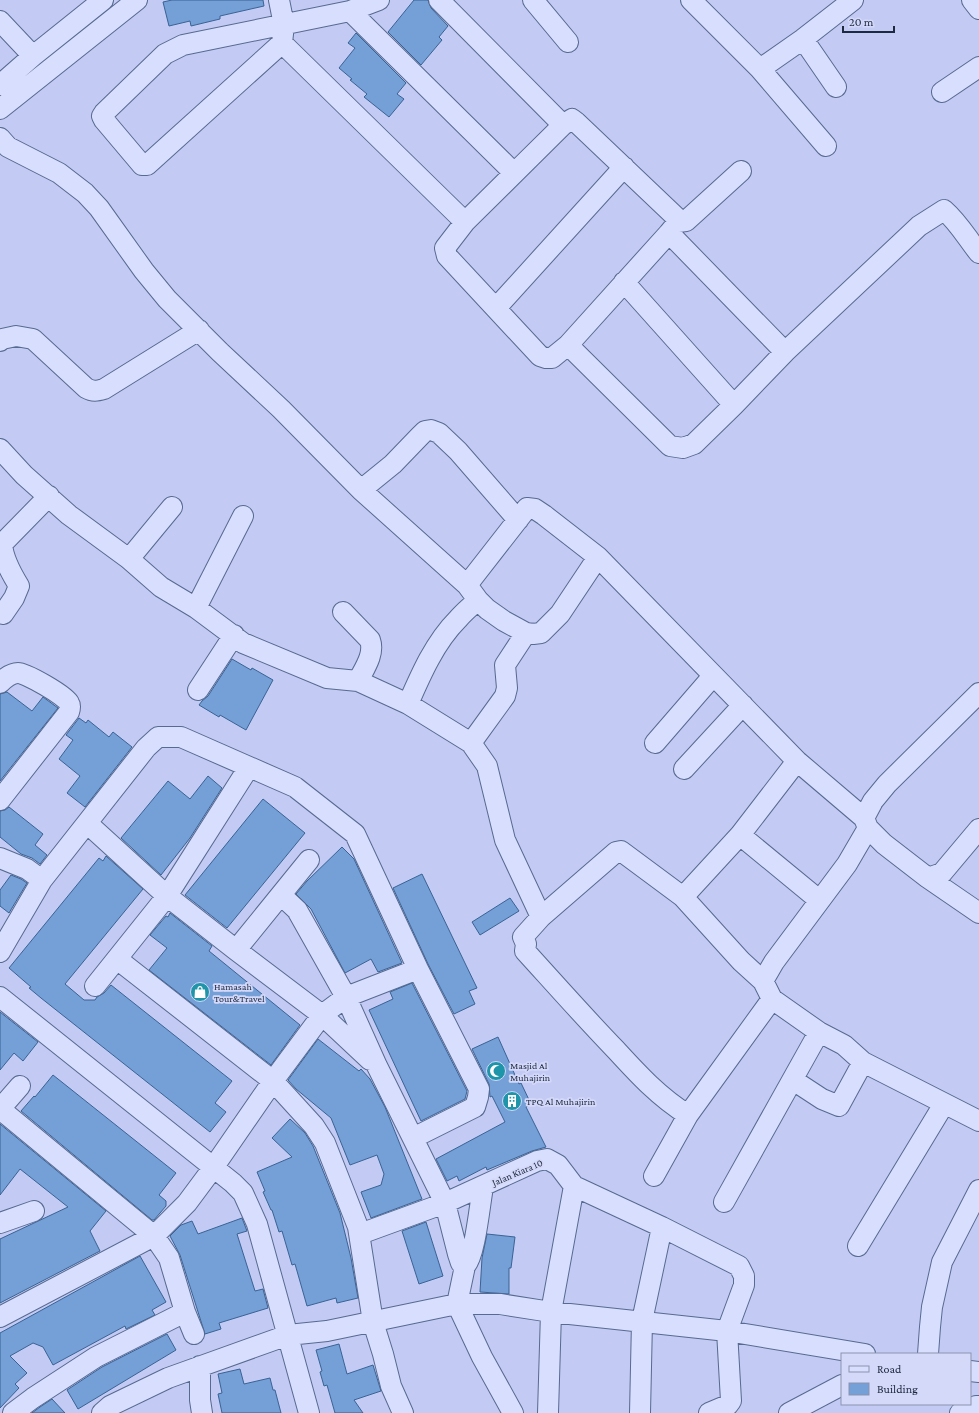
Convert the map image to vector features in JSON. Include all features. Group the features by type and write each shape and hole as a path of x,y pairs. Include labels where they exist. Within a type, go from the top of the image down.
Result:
{"street":[{"path":"0,85 33,56 103,0"},
{"path":"0,108 137,0"},
{"path":"279,0 283,34 465,222"},
{"path":"283,34 146,165 142,165 102,116 165,54 183,44 283,34 379,0"},
{"path":"439,0 563,125"},
{"path":"533,0 568,42"},
{"path":"691,0 760,69 826,146"},
{"path":"760,69 803,39 853,0"},
{"path":"972,0 979,9"},
{"path":"350,11 514,173"},
{"path":"0,21 33,56"},
{"path":"803,39 836,87"},
{"path":"942,92 979,67"},
{"path":"570,120 573,120 624,167 678,219 674,227 568,345 552,358 540,356 447,256 445,252 446,245 465,222 563,125 570,120"},
{"path":"0,138 8,147 59,173 85,193 99,208 144,271 167,299 220,352 281,409 361,490 473,592 487,609 504,621 526,634 541,633 560,614 598,557"},
{"path":"496,308 624,167"},
{"path":"674,227 686,221 740,171"},
{"path":"568,345 670,446 683,448 694,444 785,352 920,226 944,210 955,220 962,232 979,253"},
{"path":"674,227 785,352"},
{"path":"624,282 734,405"},
{"path":"0,341 2,339 16,336 33,339 86,388 92,391 97,391 104,389 199,330"},
{"path":"361,490 393,464 425,431 432,430 439,434 458,451 518,520"},
{"path":"0,449 24,474 70,515 129,559 161,587 196,608 243,643 327,678 358,681 408,704 471,743 487,766 505,840 541,918"},
{"path":"3,614 14,598 19,586 6,562 2,544 49,496"},
{"path":"129,559 172,507"},
{"path":"408,704 422,672 438,645 457,620 518,520 526,508 535,509 598,557 797,761 866,823 884,844 928,878 979,912"},
{"path":"196,608 243,516"},
{"path":"343,612 370,640 372,646 370,656 358,681"},
{"path":"471,743 505,696 507,688 505,665 526,634"},
{"path":"198,690 234,635"},
{"path":"0,683 11,674 19,673 40,682 62,696 69,702 70,705 69,712 0,800"},
{"path":"654,743 713,676"},
{"path":"763,981 774,962 847,864 866,823 873,801 887,784 979,693"},
{"path":"684,769 743,705"},
{"path":"0,952 42,880 88,824 146,748 158,737 181,737 295,787 355,834 418,969 479,1089 475,1107 413,1138"},
{"path":"683,897 740,835 797,761"},
{"path":"95,986 167,896 249,767"},
{"path":"88,824 167,896 322,1015 376,1066"},
{"path":"928,878 942,873 979,829"},
{"path":"740,835 819,900"},
{"path":"688,1115 670,1104 648,1084 525,951 526,944 523,937 541,918 616,852 621,851 683,897 741,961 763,981 772,999 819,1032 844,1046 863,1062 979,1121"},
{"path":"0,858 27,870 42,880"},
{"path":"236,950 309,860"},
{"path":"281,895 297,910 346,997 376,1066 445,1203 458,1254 461,1263 465,1266"},
{"path":"117,959 273,1081 314,1126 325,1143 341,1181 360,1234 373,1322 391,1386 403,1413"},
{"path":"0,1317 154,1236 187,1203 273,1081 322,1015 346,997 418,969"},
{"path":"0,997 233,1183 243,1193 257,1224 309,1413"},
{"path":"654,1176 688,1115 772,999"},
{"path":"724,1202 819,1032"},
{"path":"793,1080 822,1099 839,1106 863,1062"},
{"path":"20,1086 0,1109 154,1236 168,1258 185,1312 194,1334"},
{"path":"858,1246 944,1104"},
{"name":"Jalan Kiara 10","path":"360,1234 445,1203 483,1187 537,1161 547,1159 558,1165 574,1186 662,1227 739,1266 744,1276 744,1285 727,1331 731,1401 728,1405 709,1413"},
{"path":"548,1413 551,1312 574,1186"},
{"path":"483,1187 472,1252 468,1264 465,1266 457,1304 482,1357 513,1413"},
{"path":"928,1353 932,1307 942,1262 979,1190"},
{"path":"0,1223 34,1211"},
{"path":"640,1413 642,1321 662,1227"},
{"path":"102,1413 110,1406 168,1378 288,1335 327,1331 457,1304 500,1304 551,1312 727,1331 859,1353"},
{"path":"13,1413 33,1398 96,1357 185,1312"},
{"path":"200,1366 200,1400 202,1413"},
{"path":"789,1413 841,1386"},
{"path":"960,1413 979,1406"}],"building":[{"path":"172,0 263,0 264,6 220,16 220,19 191,26 190,21 169,26 163,2"},
{"path":"414,0 428,0 431,8 448,26 439,37 442,40 421,65 388,32"},
{"path":"356,33 406,83 397,94 404,99 389,117 364,97 367,94 350,80 352,79 339,68 355,48 348,43"},
{"path":"232,659 273,680 246,730 220,715 219,717 199,705 208,696"},
{"path":"7,692 32,711 43,697 58,708 0,781 0,694"},
{"path":"79,718 86,723 88,720 109,737 113,732 132,747 85,807 67,793 80,776 59,759 73,740 66,735"},
{"path":"208,776 222,788 190,838 161,875 121,838 168,781 190,799"},
{"path":"263,799 305,833 227,928 185,895"},
{"path":"9,807 43,834 35,845 47,855 40,864 32,858 21,854 0,837 0,811"},
{"path":"342,847 354,859 402,963 378,972 371,959 345,973 311,909 296,894 307,881"},
{"path":"106,856 143,889 65,984 84,1000 95,1000 111,985 232,1081 215,1103 226,1112 210,1132 41,998 9,968 99,858 103,861"},
{"path":"422,874 477,988 469,991 475,1004 454,1014 428,964 393,888"},
{"path":"11,875 27,883 9,913 0,906 0,890"},
{"path":"510,898 519,911 480,935 472,922"},
{"path":"170,913 212,946 209,951 300,1025 271,1065 149,970 167,948 150,935 166,916 168,917"},
{"path":"412,983 467,1091 465,1099 421,1121 369,1010 393,999 390,992"},
{"path":"0,1012 38,1042 23,1061 14,1053 0,1070"},
{"path":"498,1037 519,1084 521,1083 531,1104 526,1107 546,1147 532,1151 487,1170 486,1167 459,1181 457,1176 447,1181 436,1159 505,1122 492,1096 490,1097 489,1084 472,1049"},
{"path":"318,1039 359,1071 361,1069 370,1079 385,1107 422,1199 371,1218 361,1192 381,1185 384,1174 377,1155 350,1165 331,1118 296,1089 288,1080"},
{"path":"53,1075 176,1173 159,1195 166,1201 166,1206 154,1220 152,1220 21,1111"},
{"path":"290,1119 305,1133 313,1146 340,1213 351,1258 358,1298 337,1303 336,1298 307,1306 295,1264 292,1265 282,1231 279,1232 272,1210 263,1192 265,1191 257,1172 292,1157 272,1138"},
{"path":"0,1124 106,1211 90,1231 100,1251 0,1303 0,1239 68,1207 20,1169 0,1195"},
{"path":"242,1218 247,1231 237,1234 255,1291 263,1289 268,1308 219,1323 221,1329 205,1334 180,1255 170,1236 181,1225 192,1221 198,1234"},
{"path":"426,1222 443,1276 419,1284 402,1231"},
{"path":"487,1234 515,1237 511,1268 509,1268 509,1294 480,1292 482,1258"},
{"path":"140,1256 166,1302 152,1310 155,1315 126,1329 125,1326 53,1365 43,1347 33,1343 10,1356 27,1373 15,1384 19,1388 0,1408 0,1333"},
{"path":"167,1334 176,1350 78,1409 67,1390 102,1367"},
{"path":"339,1344 347,1374 373,1365 381,1391 354,1400 363,1413 335,1413 327,1385 324,1386 320,1372 322,1371 316,1350"},
{"path":"240,1369 244,1384 270,1378 281,1413 222,1413 218,1394 222,1393 218,1374"},
{"path":"52,1399 65,1413 32,1413 40,1407"}],"place":[{"name":"Hamasah Tour&Travel","path":"200,992"},
{"name":"Masjid Al Muhajirin","path":"496,1071"},
{"name":"TPQ Al Muhajirin","path":"512,1101"}]}
